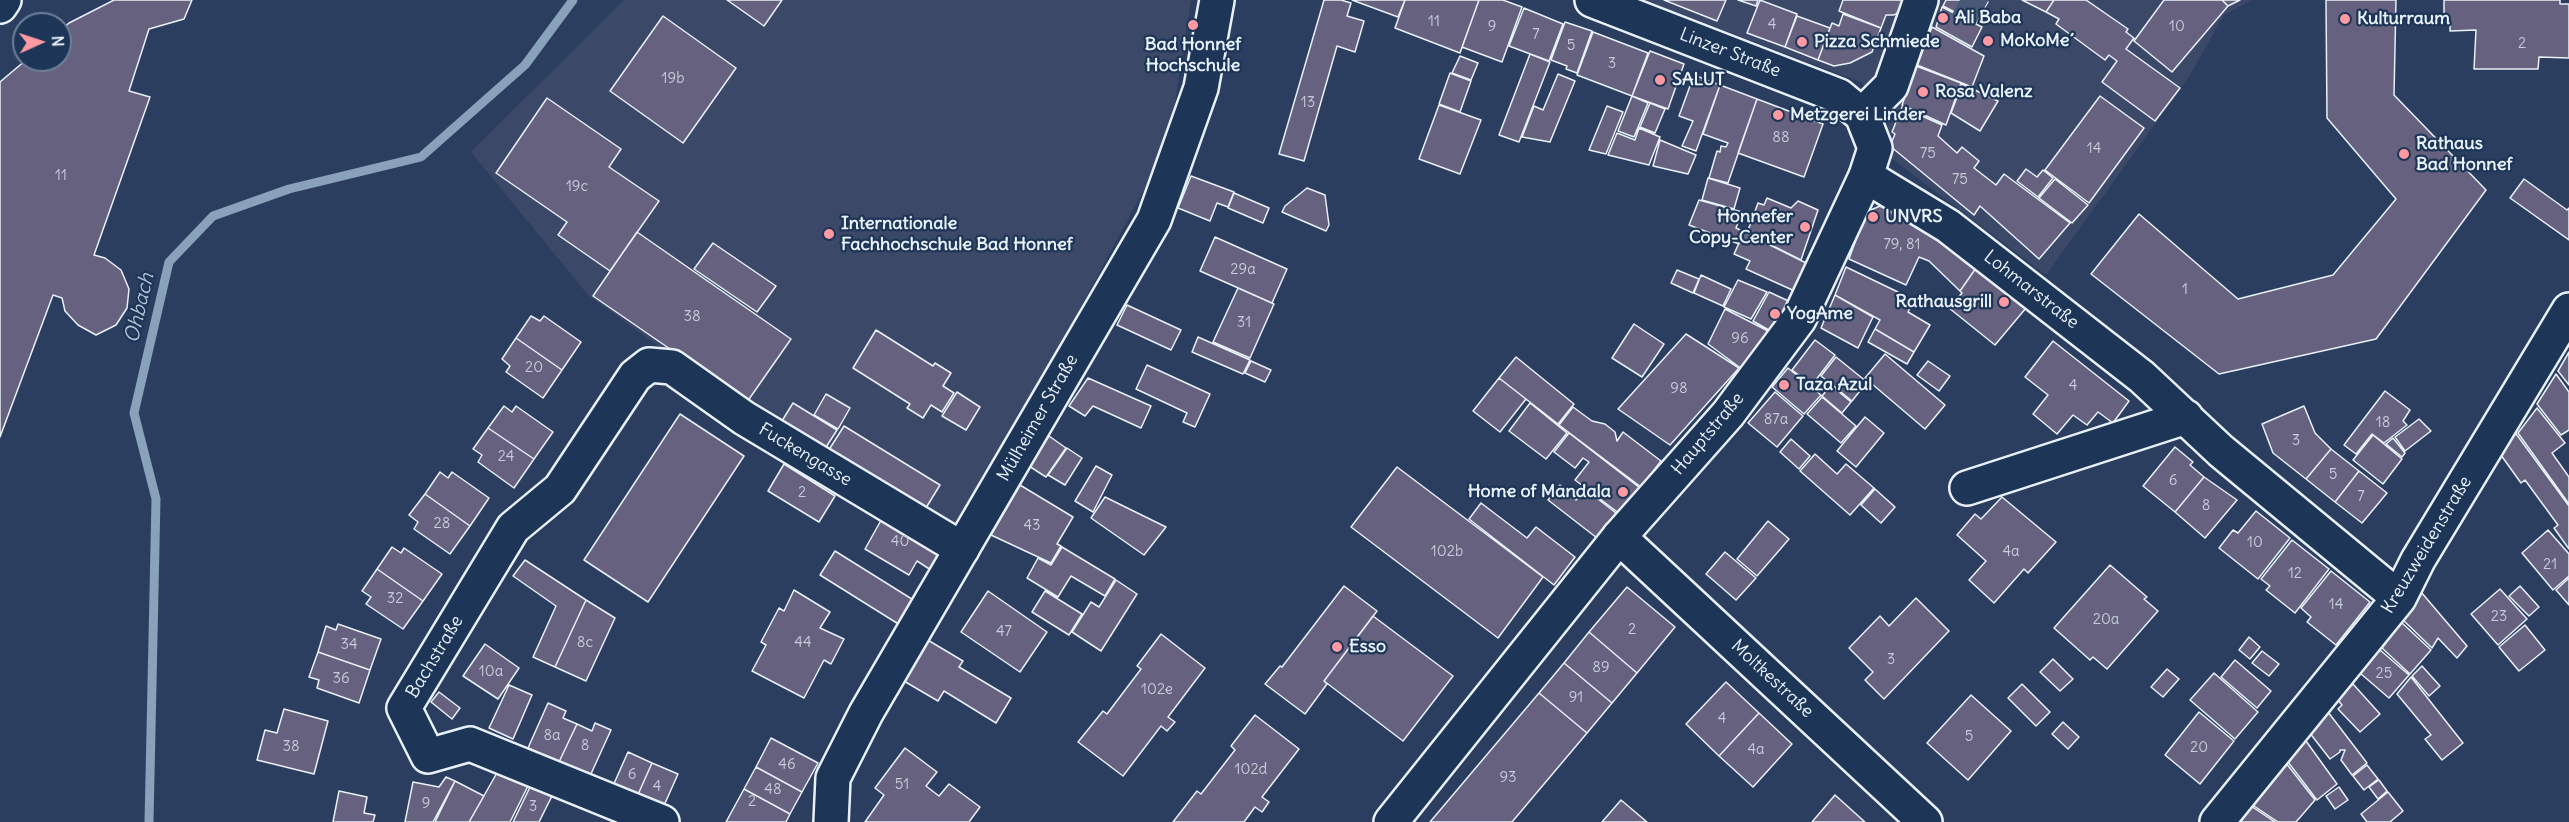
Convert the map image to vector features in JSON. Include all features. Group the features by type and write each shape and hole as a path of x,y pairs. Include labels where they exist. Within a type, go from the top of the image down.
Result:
{"street":[{"path":"0,6 4,0"},
{"name":"Mülheimer Straße","path":"831,822 833,778 866,713 1154,220 1201,88 1217,0"},
{"name":"Linzer Straße","path":"1592,0 1839,96 1862,115"},
{"path":"1862,115 1891,86 1921,0"},
{"name":"Hauptstraße","path":"1390,822 1619,537 1728,414 1799,319 1866,176 1875,148 1862,115"},
{"name":"Lohmarstraße","path":"1866,176 1948,226 2142,377 2222,451 2399,598"},
{"name":"Kreuzweidenstraße","path":"2217,822 2399,598 2418,560 2569,310"},
{"name":"Fuckengasse","path":"649,365 672,367 744,418 962,549"},
{"name":"Bachstraße","path":"649,365 635,376 560,489 513,528 404,708 428,756 470,744 662,822"},
{"path":"1967,488 2186,417"},
{"name":"Moltkestraße","path":"1619,537 1925,822"}],"shaded area":[{"name":"Internationale Fachhochschule Bad Honnef","path":"624,0 1191,0 1175,103 1153,173 954,541 751,413 588,295 471,152"},
{"path":"1644,0 2252,0 2224,15 2189,77 2046,275 1883,152 1889,114 1861,82"}],"building":[{"path":"114,0 192,0 184,19 149,29 129,91 150,97 94,255 105,258 121,270 129,289 127,308 116,325 96,335 78,325 65,311 62,298 53,295 0,437 0,82 12,72 72,72 72,21"},
{"path":"727,0 782,0 764,26"},
{"path":"1324,0 1341,0 1351,3 1347,16 1364,21 1355,52 1337,46 1304,161 1279,154"},
{"path":"1352,0 1405,0 1398,17"},
{"path":"1405,0 1479,0 1460,53 1395,28"},
{"path":"1479,0 1503,0 1522,7 1502,62 1462,47"},
{"path":"1664,0 1726,0 1717,21"},
{"path":"1738,0 1758,0 1756,6"},
{"path":"1760,0 1797,14 1785,47 1747,33"},
{"path":"1843,0 1903,0 1900,11 1894,15 1886,15 1881,28 1839,11"},
{"path":"1946,0 1986,0 1988,2 1976,23 1943,6"},
{"path":"2022,0 2054,0 2046,12"},
{"path":"2054,0 2086,0 2128,29 2126,32 2134,38 2126,49 2180,88 2155,121 2102,82 2117,61 2109,55 2105,60 2056,24 2059,19 2046,12"},
{"path":"2164,0 2222,0 2228,6 2172,72 2134,41"},
{"path":"2222,0 2240,0 2228,6"},
{"name":"Rathaus Bad Honnef","path":"2326,0 2396,0 2394,95 2486,190 2376,339 2219,374 2091,274 2139,214 2238,299 2333,275 2396,199 2327,118"},
{"path":"2444,0 2560,0 2560,4 2569,4 2569,58 2539,57 2538,69 2474,69 2476,30 2450,31 2450,18 2444,18"},
{"path":"1942,7 1982,27 1972,47 1936,27"},
{"path":"1524,8 1563,24 1549,61 1509,46"},
{"path":"1843,14 1881,28 1872,52 1850,63 1834,66 1818,60 1832,23 1839,26"},
{"path":"663,16 736,68 683,143 610,91"},
{"path":"1797,16 1830,28 1818,60 1785,47"},
{"path":"1565,22 1592,31 1577,73 1551,60"},
{"path":"1932,27 1984,56 1972,87 1917,65"},
{"path":"1593,32 1648,53 1632,96 1577,75"},
{"path":"1650,51 1684,64 1668,109 1632,96"},
{"path":"1530,54 1550,62 1519,142 1499,135"},
{"path":"1460,56 1478,63 1471,80 1452,73"},
{"path":"1916,66 1961,83 1946,125 1902,105"},
{"path":"1450,73 1471,81 1460,112 1439,104"},
{"path":"1558,74 1575,81 1550,142 1522,137 1534,106 1543,110"},
{"path":"1694,75 1720,85 1696,151 1682,146 1693,121 1679,116"},
{"path":"1962,84 1998,101 1980,131 1951,113"},
{"path":"1720,85 1757,99 1728,183 1709,178 1717,151 1720,152 1721,146 1726,147 1728,143 1703,134"},
{"path":"1632,96 1648,103 1634,137 1618,131"},
{"path":"2100,96 2144,128 2089,203 2045,170"},
{"path":"547,98 621,149 609,167 659,201 610,271 558,235 567,222 496,173"},
{"path":"1757,99 1823,124 1804,177 1738,153"},
{"path":"1650,103 1665,109 1655,133 1640,127"},
{"path":"1439,105 1481,120 1460,174 1419,159"},
{"path":"1607,106 1623,112 1606,154 1589,150"},
{"path":"1902,107 1942,125 1938,136 1957,153 1962,147 1979,161 1974,168 1996,185 2004,174 2070,223 2039,259 1980,206 1974,215 1890,146 1895,134 1892,132"},
{"path":"1639,128 1660,137 1649,165 1608,155 1617,133 1635,140"},
{"path":"1660,140 1696,155 1688,174 1653,166"},
{"path":"2026,169 2037,177 2043,170 2053,178 2038,197 2017,181"},
{"path":"1191,176 1234,192 1228,207 1217,203 1210,221 1178,208"},
{"path":"1708,178 1740,188 1734,209 1702,200"},
{"path":"2055,179 2088,205 2072,223 2039,198"},
{"path":"2524,179 2567,210 2569,208 2569,240 2510,198"},
{"path":"1307,188 1325,195 1329,225 1326,231 1282,212 1285,206"},
{"path":"1234,193 1269,208 1263,223 1228,208"},
{"path":"1767,198 1791,208 1798,201 1818,210 1801,260 1747,233 1758,203 1764,205"},
{"path":"1699,200 1742,212 1736,228 1744,232 1739,244 1689,225"},
{"path":"1880,206 1937,233 1976,268 1960,291 1929,261 1919,257 1906,285 1849,259 1866,212"},
{"path":"637,232 791,339 747,402 593,296"},
{"path":"1744,232 1812,266 1799,293 1746,269 1750,261 1734,254"},
{"path":"1215,237 1287,269 1272,303 1200,271"},
{"path":"713,243 776,286 757,312 694,269"},
{"path":"1846,267 1898,292 1896,297 1912,305 1908,312 1930,325 1914,352 1875,329 1880,320 1835,295"},
{"path":"1976,268 2026,308 1995,345 1949,308 1962,293 1960,291"},
{"path":"1677,270 1699,279 1693,293 1671,283"},
{"path":"1701,275 1731,289 1723,306 1694,293"},
{"path":"1738,280 1767,292 1751,319 1724,307"},
{"path":"1238,288 1274,304 1250,358 1213,342"},
{"path":"1769,292 1795,304 1776,334 1753,321"},
{"path":"1835,295 1873,317 1858,348 1821,328"},
{"path":"1127,305 1181,330 1171,350 1117,325"},
{"path":"1725,309 1774,334 1746,372 1708,344"},
{"path":"531,316 540,321 544,316 581,342 562,370 516,338"},
{"path":"1634,324 1664,344 1642,377 1612,358"},
{"path":"1875,329 1914,352 1907,364 1868,342"},
{"path":"876,330 933,366 935,363 951,373 943,386 954,393 942,412 931,405 923,418 907,408 910,404 853,368"},
{"path":"1686,334 1739,368 1670,445 1618,409"},
{"path":"1198,337 1250,360 1243,374 1192,352"},
{"path":"516,338 562,370 543,398 506,372 510,366 502,359"},
{"path":"1815,340 1835,355 1812,385 1792,370"},
{"path":"2053,341 2129,401 2113,423 2098,412 2087,425 2073,415 2057,434 2033,414 2048,395 2025,377"},
{"path":"2569,352 2569,385 2558,371"},
{"path":"1885,354 1945,405 1925,429 1865,378"},
{"path":"1516,357 1574,404 1558,424 1499,378"},
{"path":"1836,357 1867,382 1852,401 1821,376"},
{"path":"1251,361 1271,370 1265,382 1245,373"},
{"path":"1928,361 1950,376 1939,391 1917,375"},
{"path":"1147,365 1210,394 1195,427 1183,422 1187,413 1136,389"},
{"path":"1788,368 1821,395 1804,414 1772,387"},
{"path":"2556,374 2569,392 2569,430 2561,435 2537,404"},
{"path":"1088,378 1151,406 1141,428 1093,406 1085,416 1069,406"},
{"path":"1499,378 1526,399 1500,432 1473,411"},
{"path":"1831,385 1851,402 1842,413 1822,396"},
{"path":"2385,391 2410,410 2403,421 2407,425 2384,443 2372,434 2356,454 2344,445"},
{"path":"957,392 980,407 966,430 942,416"},
{"path":"1775,392 1803,416 1777,447 1748,423"},
{"path":"826,394 850,408 838,429 814,415"},
{"path":"1822,397 1856,426 1841,443 1807,414"},
{"path":"793,403 837,430 821,455 777,429"},
{"path":"1530,403 1567,433 1546,459 1509,431"},
{"path":"504,406 512,412 516,406 553,432 534,459 488,428"},
{"path":"2304,406 2315,433 2331,449 2306,479 2273,453 2262,424"},
{"path":"1573,407 1592,421 1605,424 1615,432 1617,441 1623,432 1661,461 1641,487 1559,425"},
{"path":"2537,408 2565,443 2552,453 2569,477 2569,504 2518,433"},
{"path":"680,414 744,456 648,602 584,560"},
{"path":"1865,417 1884,433 1856,467 1837,451"},
{"path":"2419,419 2431,431 2405,451 2395,437"},
{"path":"844,426 940,485 921,516 825,456"},
{"path":"488,428 534,459 514,488 478,462 482,455 473,449"},
{"path":"2514,431 2569,506 2569,549 2554,528 2558,525 2525,480 2521,483 2498,451"},
{"path":"1569,433 1640,488 1620,514 1575,480 1589,462 1583,458 1575,468 1554,452"},
{"path":"2373,435 2402,459 2383,484 2353,460"},
{"path":"1049,436 1066,448 1046,477 1029,466"},
{"path":"2393,438 2405,453 2402,457 2386,444"},
{"path":"1791,439 1810,456 1799,469 1780,452"},
{"path":"2175,447 2193,462 2190,465 2204,477 2175,512 2143,486"},
{"path":"1067,448 1082,458 1065,485 1048,475"},
{"path":"2331,449 2359,471 2335,502 2306,479"},
{"path":"1815,454 1837,474 1846,464 1874,488 1850,515 1800,471"},
{"path":"784,464 835,496 819,522 768,491"},
{"path":"1096,466 1112,475 1093,512 1075,501"},
{"path":"1397,467 1543,577 1498,638 1351,527"},
{"path":"2359,471 2387,493 2362,523 2335,502"},
{"path":"440,472 448,478 452,472 489,498 470,526 425,494"},
{"path":"2204,477 2237,500 2205,538 2175,512"},
{"path":"1020,485 1073,517 1057,544 1061,546 1051,563 991,535"},
{"path":"1560,485 1576,500 1585,489 1616,513 1597,538 1548,500"},
{"path":"1875,489 1895,507 1881,523 1861,505"},
{"path":"425,494 470,526 450,554 414,529 418,522 409,515"},
{"path":"1105,497 1166,527 1144,555 1091,518"},
{"path":"2002,497 2056,542 2028,573 2024,569 1994,603 1969,580 1986,561 1957,535 1975,514 1981,519"},
{"path":"1481,503 1527,538 1536,527 1575,557 1554,585 1469,519"},
{"path":"2256,511 2290,538 2258,579 2219,548 2233,530 2238,533"},
{"path":"884,515 946,551 934,572 917,561 909,575 865,549"},
{"path":"1768,521 1789,539 1757,576 1737,559"},
{"path":"2548,530 2569,554 2569,576 2553,590 2522,553"},
{"path":"2292,540 2329,569 2295,613 2266,590 2270,586 2261,579"},
{"path":"392,547 401,553 404,548 442,574 423,601 377,569"},
{"path":"1062,547 1115,579 1105,596 1071,576 1058,597 1027,578 1038,558 1051,565"},
{"path":"835,551 915,601 900,625 820,575"},
{"path":"1725,552 1756,578 1736,600 1706,574"},
{"path":"525,560 586,600 555,667 533,657 556,606 513,576"},
{"path":"2110,565 2147,597 2144,599 2158,611 2107,669 2093,657 2090,660 2054,628"},
{"path":"377,569 423,601 403,629 366,604 371,597 362,591"},
{"path":"2331,571 2370,602 2336,645 2307,622 2311,617 2301,608"},
{"path":"2569,578 2569,605 2556,590"},
{"path":"1116,580 1137,594 1101,651 1072,632 1091,602 1099,607"},
{"path":"1344,586 1377,611 1324,681 1327,684 1305,714 1265,684 1280,666 1282,667"},
{"path":"2520,586 2539,607 2529,616 2509,596"},
{"path":"1627,587 1675,627 1637,673 1589,632"},
{"path":"2500,589 2527,619 2498,645 2471,614"},
{"path":"794,590 830,612 820,628 844,639 831,664 824,660 804,698 752,671 766,645 761,642 779,608 784,611"},
{"path":"988,591 1047,632 1020,672 961,632"},
{"path":"1045,591 1082,614 1069,635 1032,612"},
{"path":"2421,592 2467,646 2457,658 2438,638 2432,648 2403,620"},
{"path":"1916,598 1949,631 1884,699 1865,680 1873,672 1849,648 1880,616 1889,626"},
{"path":"586,600 615,618 586,681 555,667"},
{"path":"1373,616 1453,676 1403,741 1324,681"},
{"path":"2401,622 2431,650 2410,674 2382,648"},
{"path":"338,624 381,639 370,670 318,652 326,626 336,630"},
{"path":"2525,625 2545,650 2519,671 2499,647"},
{"path":"1589,632 1637,673 1612,703 1564,663"},
{"path":"1161,634 1205,668 1168,717 1175,722 1167,731 1161,726 1123,776 1078,742 1103,711 1107,714 1141,669 1137,666"},
{"path":"921,636 963,661 959,667 1011,698 996,723 944,691 938,701 897,677"},
{"path":"2249,637 2260,647 2250,659 2239,650"},
{"path":"485,644 519,668 498,699 463,676"},
{"path":"2380,650 2409,675 2389,698 2360,673"},
{"path":"2262,651 2279,664 2269,676 2252,663"},
{"path":"318,652 370,670 359,703 317,688 319,680 309,677"},
{"path":"2053,659 2073,679 2060,691 2040,672"},
{"path":"2235,660 2271,691 2257,708 2221,677"},
{"path":"1564,663 1612,703 1587,733 1539,693"},
{"path":"2422,666 2440,686 2429,696 2412,676"},
{"path":"2167,669 2179,679 2163,697 2151,687"},
{"path":"2214,673 2258,712 2235,739 2190,700"},
{"path":"2411,677 2463,743 2442,760 2425,739 2431,735 2397,694"},
{"path":"1726,682 1759,713 1719,756 1686,724"},
{"path":"2022,684 2050,712 2036,726 2008,698"},
{"path":"2353,684 2380,714 2360,732 2338,709 2342,705 2337,699"},
{"path":"509,685 532,695 513,739 489,728"},
{"path":"439,692 460,708 452,719 431,702"},
{"path":"1539,693 1587,733 1512,822 1430,822"},
{"path":"1971,695 2011,731 1968,780 1927,743"},
{"path":"548,703 566,711 563,718 577,724 559,762 528,748"},
{"path":"284,709 328,721 314,774 257,760 265,730 277,733"},
{"path":"2199,712 2234,741 2200,784 2165,755"},
{"path":"2328,712 2367,763 2352,775 2341,760 2345,750 2340,750 2330,759 2309,732"},
{"path":"1759,713 1792,744 1753,787 1719,756"},
{"path":"1255,715 1299,749 1262,797 1269,802 1262,812 1255,807 1244,822 1173,822 1197,791 1201,794 1235,750 1231,746"},
{"path":"2063,722 2079,737 2068,749 2052,734"},
{"path":"595,723 611,730 590,776 559,762 577,724 592,731"},
{"path":"771,738 818,763 802,792 756,767"},
{"path":"2306,741 2337,784 2317,800 2288,762"},
{"path":"905,748 937,772 926,786 939,796 949,784 980,807 969,822 865,822 884,795 875,788"},
{"path":"628,752 652,763 636,799 612,788"},
{"path":"652,763 678,774 662,810 636,799"},
{"path":"2286,763 2315,800 2296,822 2278,822 2251,804"},
{"path":"2367,765 2378,779 2364,790 2353,776"},
{"path":"756,767 802,792 790,814 744,789"},
{"path":"498,771 528,786 510,822 469,822"},
{"path":"446,777 455,781 433,822 405,822 413,782 439,787"},
{"path":"2379,780 2387,791 2378,799 2369,787"},
{"path":"455,781 484,796 469,822 435,822"},
{"path":"533,781 554,792 539,822 513,822"},
{"path":"2339,787 2348,800 2335,809 2326,796"},
{"path":"744,789 790,814 786,822 726,822"},
{"path":"339,791 367,797 364,813 375,815 373,822 333,822"},
{"path":"2388,792 2403,811 2390,822 2367,822 2361,814"},
{"path":"1835,795 1865,822 1812,822"},
{"path":"1621,800 1647,822 1602,822"},
{"path":"2251,806 2275,822 2240,822"}],"waterway":[{"name":"Ohbach","path":"149,822 156,499 134,413 169,262 213,216 289,189 421,157 525,65 573,0"}],"tunnel":[{"path":"1960,0 1982,12"}],"place":[{"name":"Ali Baba","path":"1943,18"},
{"name":"Kulturraum","path":"2345,19"},
{"name":"Bad Honnef Hochschule","path":"1193,25"},
{"name":"MoKoMe´","path":"1988,41"},
{"name":"Pizza Schmiede","path":"1802,42"},
{"name":"SALUT","path":"1660,80"},
{"name":"Rosa Valenz","path":"1923,92"},
{"name":"Metzgerei Linder","path":"1778,115"},
{"name":"Rathaus Bad Honnef","path":"2404,154"},
{"name":"UNVRS","path":"1873,217"},
{"name":"Honnefer Copy-Center","path":"1805,227"},
{"name":"Internationale Fachhochschule Bad Honnef","path":"829,234"},
{"name":"Rathausgrill","path":"2004,302"},
{"name":"YogAme","path":"1775,314"},
{"name":"Taza Azul","path":"1784,385"},
{"name":"Home of Mandala","path":"1623,492"},
{"name":"Esso","path":"1337,647"}]}
